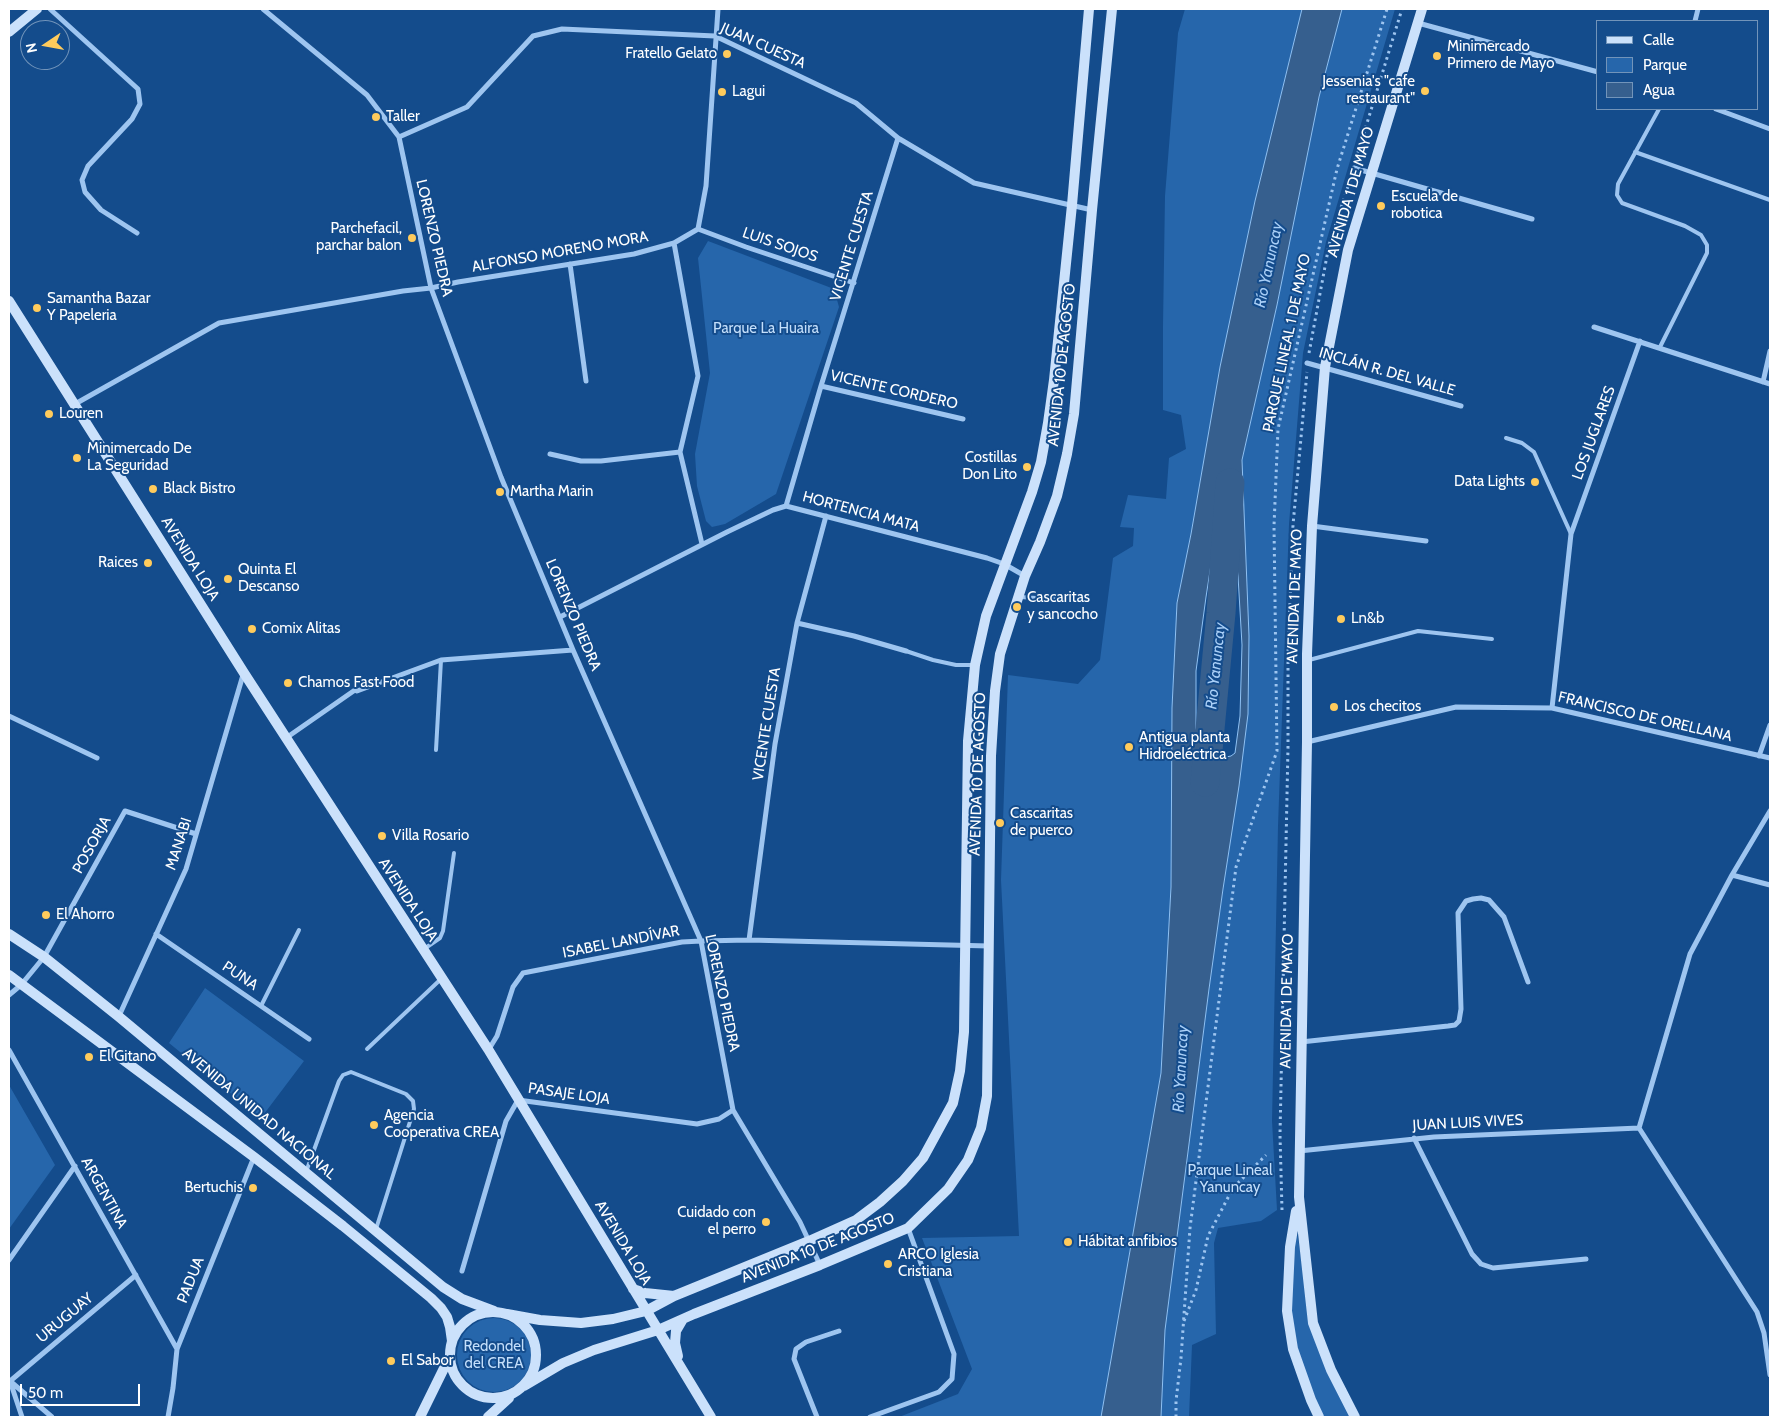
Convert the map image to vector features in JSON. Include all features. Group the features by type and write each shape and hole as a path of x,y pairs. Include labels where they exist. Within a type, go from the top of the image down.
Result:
{"main road":[{"path":"9,32 36,9"},
{"name":"AVENIDA 10 DE AGOSTO","path":"507,1314 540,1320 580,1323 613,1319 646,1311 674,1296 856,1220 880,1202 924,1158 952,1103 960,1071 964,1032 968,742 975,665 986,616 1041,462 1048,423 1072,205 1089,9"},
{"name":"AVENIDA 10 DE AGOSTO","path":"524,1386 563,1363 594,1350 658,1330 908,1228 948,1189 968,1160 981,1128 987,1096 992,724 1000,654 1025,576 1057,496 1074,414 1112,9"},
{"name":"AVENIDA 1 DE MAYO","path":"1355,1417 1331,1370 1313,1323 1299,1197 1298,1151 1307,661 1312,526 1325,367 1348,250 1422,9"},
{"name":"AVENIDA LOJA","path":"9,301 244,673 488,1049 712,1417"},
{"name":"AVENIDA UNIDAD NACIONAL","path":"9,934 44,957 118,1016 443,1287 462,1299 494,1311"},
{"path":"9,975 254,1157 332,1217 431,1298 441,1308 450,1327 452,1370 460,1383 470,1392 484,1398 498,1399 512,1394"},
{"name":"AVENIDA 1 DE MAYO","path":"1299,1197 1290,1247 1287,1310 1293,1349 1319,1417"},
{"path":"332,1217 343,1203"},
{"path":"633,1289 645,1293 674,1296"},
{"path":"452,1341 464,1322 483,1312 494,1311 507,1314 518,1319 528,1328 535,1345 536,1364 532,1376 524,1386 512,1394 488,1417"},
{"path":"679,1363 675,1343 676,1331 683,1319"},
{"path":"420,1417 450,1356"}],"street":[{"path":"50,9 138,89 140,104 132,119 88,166 82,180 85,192 101,210 137,233"},
{"name":"LORENZO PIEDRA","path":"263,9 367,95 399,137 431,288 501,477 573,650 701,941 733,1110 800,1222 820,1265"},
{"path":"698,229 706,186 718,9"},
{"path":"1418,23 1596,71"},
{"name":"JUAN CUESTA","path":"399,137 467,107 533,36 562,29 715,36 856,103 898,138 974,183 1092,210"},
{"path":"1719,110 1770,129"},
{"name":"VICENTE CUESTA","path":"786,506 820,386 854,284 898,138"},
{"path":"1354,168 1532,218"},
{"name":"ALFONSO MORENO MORA","path":"75,404 219,323 634,254 674,243 698,229"},
{"name":"LUIS SOJOS","path":"698,229 854,284"},
{"path":"674,243 698,376 680,452 702,544"},
{"path":"570,264 586,381"},
{"path":"1594,327 1770,384"},
{"name":"LOS JUGLARES","path":"1552,708 1571,534 1640,341"},
{"path":"1762,382 1770,351"},
{"name":"INCLÁN R. DEL VALLE","path":"1307,363 1461,406"},
{"name":"VICENTE CORDERO","path":"820,386 963,419"},
{"path":"550,454 582,461 601,461 680,452"},
{"name":"HORTENCIA MATA","path":"560,617 702,544 773,510 786,506 987,558 1004,564 1025,576"},
{"name":"VICENTE CUESTA","path":"750,940 775,744 797,623 826,516"},
{"path":"1312,526 1426,541"},
{"path":"797,623 854,636 906,651"},
{"path":"286,738 355,690 357,691 441,660 573,650"},
{"name":"MANABI","path":"118,1016 186,869 244,673"},
{"name":"FRANCISCO DE ORELLANA","path":"1307,742 1456,707 1552,708 1770,758"},
{"path":"9,716 97,758"},
{"path":"1759,756 1770,725"},
{"name":"POSORJA","path":"44,957 125,810 196,834"},
{"path":"1770,810 1732,875 1690,954 1639,1128 1757,1312 1769,1356 1770,1375"},
{"path":"1732,875 1770,885"},
{"path":"1301,1042 1455,1025 1459,1021 1461,1009 1458,913 1466,901 1473,898 1489,900 1504,917 1528,982"},
{"name":"PUNA","path":"156,934 309,1039"},
{"name":"ISABEL LANDÍVAR","path":"488,1049 497,1036 512,987 523,973 682,942 750,940 989,946"},
{"path":"9,995 21,985 44,957"},
{"name":"ARGENTINA","path":"9,1052 177,1349"},
{"name":"PASAJE LOJA","path":"462,1271 506,1121 518,1100 697,1124 719,1119 733,1110"},
{"name":"JUAN LUIS VIVES","path":"1298,1151 1414,1138 1639,1128"},
{"path":"1414,1138 1472,1254 1481,1264 1493,1268 1586,1259"},
{"name":"PADUA","path":"168,1417 177,1349 254,1157"},
{"path":"9,1260 75,1166"},
{"path":"870,1417 939,1392 952,1379 954,1354 908,1228"},
{"name":"URUGUAY","path":"10,1381 136,1275"},
{"path":"817,1417 794,1359 796,1349 806,1342 839,1331"},
{"path":"10,1381 22,1417"},
{"path":"10,1381 52,1417"}],"lane":[{"path":"1659,110 1618,184 1617,195 1622,203 1685,226 1701,235 1707,245 1707,253 1660,347"},
{"path":"1635,152 1770,200"},
{"name":"LOS JUGLARES","path":"1506,438 1522,443 1534,452 1571,534"},
{"path":"1018,597 1084,601"},
{"path":"1307,661 1418,631 1492,639"},
{"path":"906,651 956,665 975,665"},
{"path":"436,750 441,660"},
{"path":"423,950 440,938 443,931 454,854"},
{"path":"261,1006 299,930"},
{"path":"367,1049 441,979"},
{"path":"306,1173 339,1081 343,1075 351,1072 406,1094 413,1100 414,1109 376,1231"}],"path":[{"name":"PARQUE LINEAL 1 DE MAYO","path":"1183,1325 1190,1228 1236,867 1277,751 1274,526 1278,429 1337,169 1388,9"},
{"path":"1176,1417 1183,1325 1196,1290 1208,1236 1233,1188 1266,1155"}],"green space":[{"path":"1185,9 1302,9 1255,201 1220,367 1177,603 1172,708 1171,887 1161,1073 1101,1417 899,1417 958,1394 972,1369 922,1238 1019,1236 1001,880 1008,675 1078,684 1100,660 1113,558 1133,546 1134,528 1120,527 1128,495 1166,499 1169,458 1186,449 1181,415 1163,410 1165,196 1178,33"},
{"name":"Parque Lineal Yanuncay","path":"1342,9 1395,9 1326,242 1303,353 1289,524 1278,826 1272,1121 1277,1210 1261,1221 1218,1228 1214,1243 1216,1334 1192,1345 1189,1417 1161,1417 1165,1330 1209,989 1248,714 1249,636 1242,460 1277,305 1319,97"},
{"name":"Parque La Huaira","path":"708,241 834,289 839,307 776,494 725,524 712,527 706,521 697,486 695,454 710,373 698,258"},
{"path":"205,988 304,1061 261,1118 169,1043"},
{"path":"9,1085 55,1165 9,1229"},
{"path":"1296,1226 1312,1324 1352,1417 1322,1417 1296,1348 1290,1310"},
{"name":"Redondel del CREA","path":"494,1318 508,1321 520,1329 528,1341 531,1355 528,1369 520,1381 508,1389 494,1392 480,1389 468,1381 460,1369 457,1355 460,1341 468,1329 480,1321"}],"water":[{"path":"1302,9 1342,9 1319,97 1277,305 1242,460 1249,636 1248,714 1209,989 1165,1330 1161,1417 1101,1417 1161,1073 1171,887 1172,708 1177,603 1220,367 1255,201","holes":["1221,513 1225,514 1234,542 1242,645 1240,716 1235,753 1226,757 1201,737 1197,733 1196,728 1196,671 1206,597 1218,519"]}],"waterway":[{"name":"Río Yanuncay","path":"1205,782 1221,613 1230,483"}],"place":[{"name":"Fratello Gelato","path":"727,54"},
{"name":"Minimercado Primero de Mayo","path":"1437,56"},
{"name":"Jessenia's \"cafe restaurant\"","path":"1425,91"},
{"name":"Lagui","path":"722,92"},
{"name":"Taller","path":"376,117"},
{"name":"Escuela de robotica","path":"1381,206"},
{"name":"Parchefacil, parchar balon","path":"412,238"},
{"name":"Samantha Bazar Y Papeleria","path":"37,308"},
{"name":"Louren","path":"49,414"},
{"name":"Minimercado De La Seguridad","path":"77,458"},
{"name":"Costillas Don Lito","path":"1027,467"},
{"name":"Data Lights","path":"1535,482"},
{"name":"Black Bistro","path":"153,489"},
{"name":"Martha Marin","path":"500,492"},
{"name":"Raices","path":"148,563"},
{"name":"Quinta El Descanso","path":"228,579"},
{"name":"Cascaritas y sancocho","path":"1017,607"},
{"name":"Ln&b","path":"1341,619"},
{"name":"Comix Alitas","path":"252,629"},
{"name":"Chamos Fast Food","path":"288,683"},
{"name":"Los checitos","path":"1334,707"},
{"name":"Antigua planta Hidroeléctrica","path":"1129,747"},
{"name":"Cascaritas de puerco","path":"1000,823"},
{"name":"Villa Rosario","path":"382,836"},
{"name":"El Ahorro","path":"46,915"},
{"name":"El Gitano","path":"89,1057"},
{"name":"Agencia Cooperativa CREA","path":"374,1125"},
{"name":"Bertuchis","path":"253,1188"},
{"name":"Cuidado con el perro","path":"766,1222"},
{"name":"Hábitat anfibios","path":"1068,1242"},
{"name":"ARCO Iglesia Cristiana","path":"888,1264"},
{"name":"El Sabor","path":"391,1361"}]}
